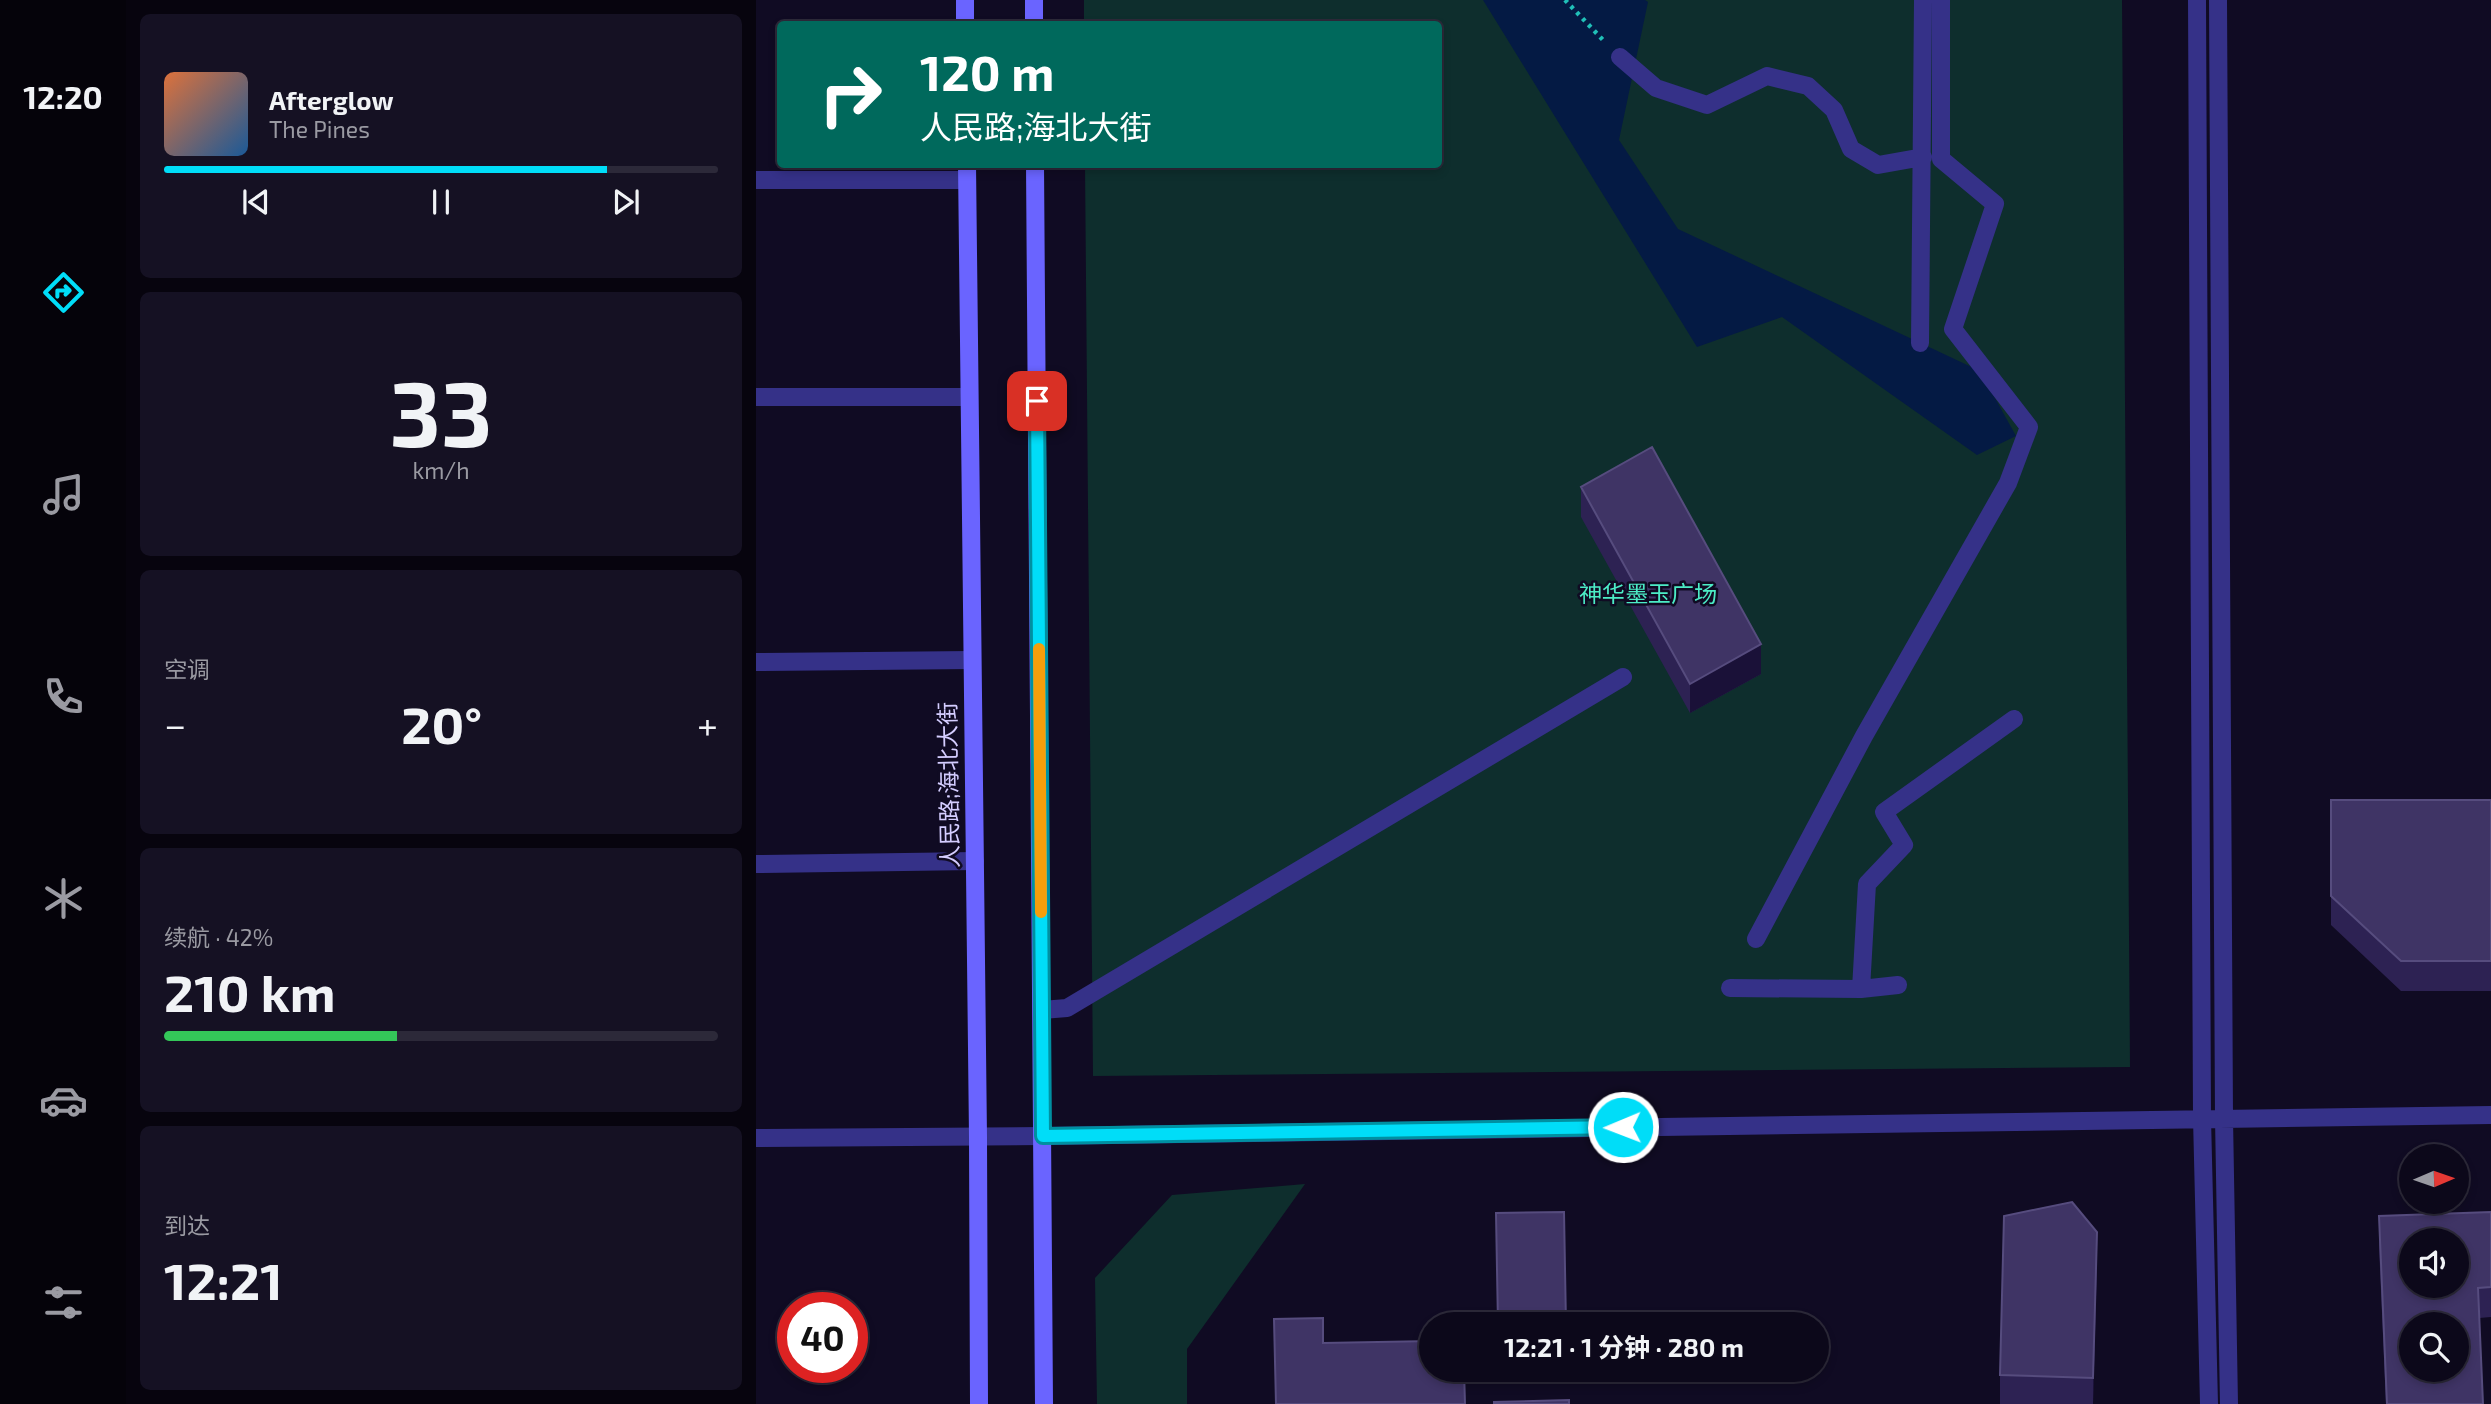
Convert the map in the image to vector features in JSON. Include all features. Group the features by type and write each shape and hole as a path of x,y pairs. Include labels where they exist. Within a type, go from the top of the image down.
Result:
{"main road":[{"path":"965,0 965,21"},
{"path":"1034,0 1034,21"},
{"path":"1035,168 1044,1404"},
{"name":"人民路;海北大街","path":"967,172 979,1404"}],"street":[{"path":"1920,343 1923,0"},
{"path":"1756,939 1864,736 2008,483 2029,427 1953,329 1995,204 1941,159 1941,0"},
{"path":"2197,0 2202,1118 2209,1404"},
{"path":"2218,0 2224,1118 2229,1404"},
{"path":"1620,57 1656,88 1707,105 1767,76 1808,86 1834,110 1851,149 1878,165 1923,157"},
{"path":"756,180 967,172"},
{"path":"756,397 969,397"},
{"path":"756,662 972,660"},
{"path":"1042,1010 1067,1008 1623,677"},
{"path":"1861,989 1867,884 1904,845 1884,812 2014,719"},
{"path":"756,864 975,861"},
{"path":"1730,988 1861,989 1898,985"},
{"path":"756,1138 2491,1115"}],"path":[{"path":"1565,0 1620,57"}],"green space":[{"name":"神华墨玉广场","path":"1084,0 2122,0 2130,1067 1093,1076 1085,168 1442,168 1442,21 1084,21"},
{"path":"1305,1184 1187,1349 1187,1404 1097,1404 1095,1278 1172,1195"}],"water":[{"path":"1483,0 1648,2 1619,140 1678,229 1980,371 2016,436 1977,455 1782,317 1697,347"}],"building":[{"path":"1652,447 1761,644 1690,684 1581,487"},
{"path":"2331,800 2491,800 2491,961 2401,961 2331,896"},
{"path":"2072,1202 2097,1232 2093,1378 2000,1375 2004,1216"},
{"path":"1564,1212 1566,1312 1498,1312 1496,1213"},
{"path":"2491,1212 2491,1287 2478,1288 2483,1404 2387,1404 2379,1216"},
{"path":"1323,1318 1323,1343 1419,1341 1419,1382 1464,1382 1465,1404 1276,1404 1274,1319"},
{"path":"1569,1400 1569,1404 1494,1404 1494,1402"}],"slow traffic":[{"path":"1039,649 1041,912"}],"route":[{"path":"1037,401 1043,1136 1623,1127"}]}
